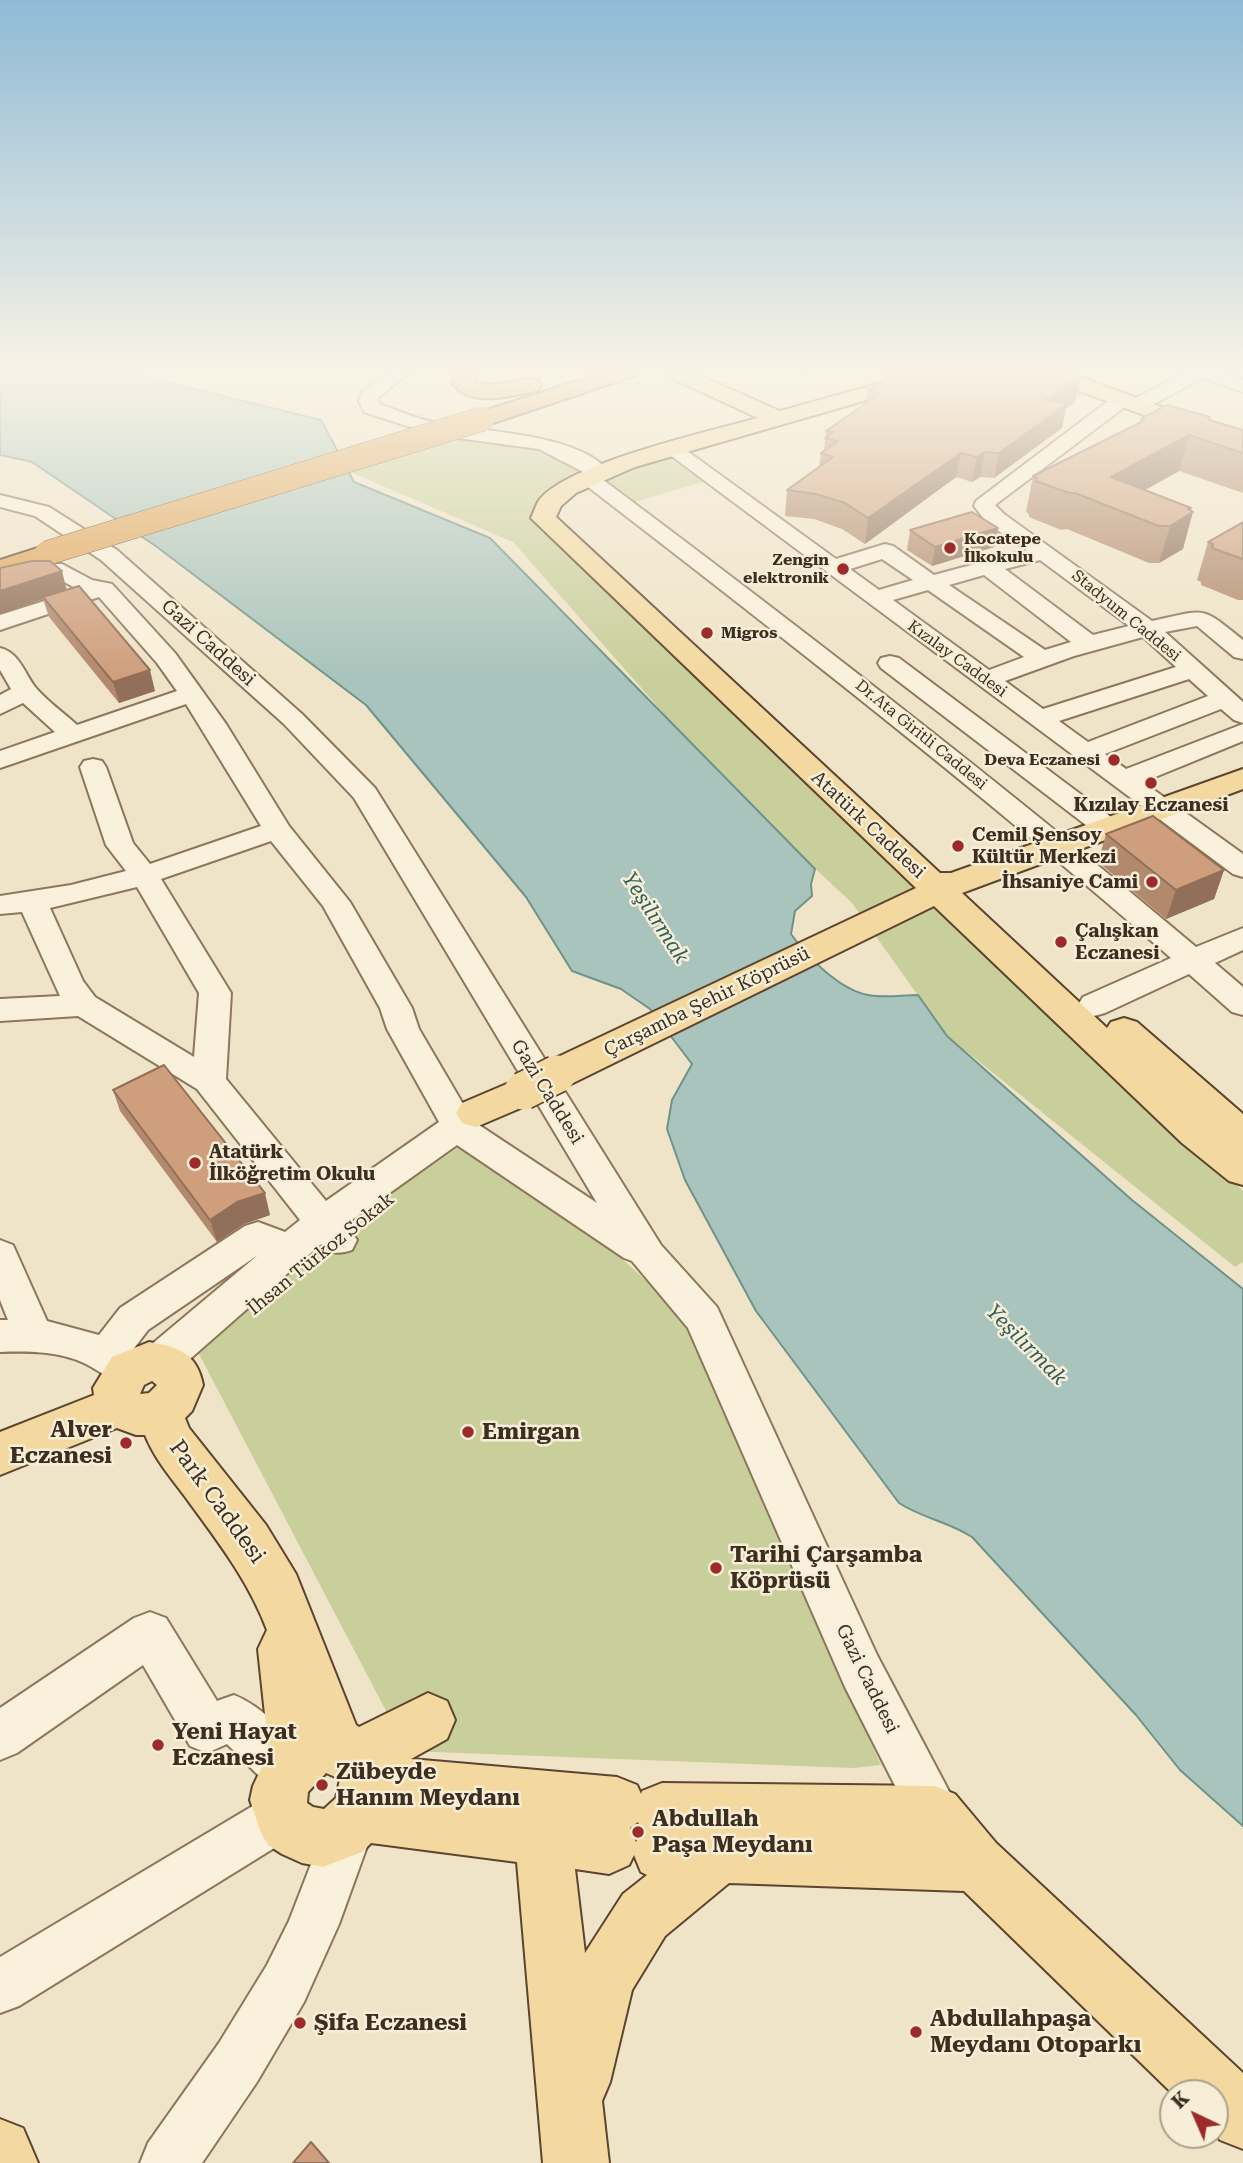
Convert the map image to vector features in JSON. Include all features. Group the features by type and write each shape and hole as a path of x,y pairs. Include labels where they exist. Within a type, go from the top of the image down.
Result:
{"highway":[{"path":"0,568 42,547 273,473"},
{"path":"0,552 42,547 297,473"}],"main road":[{"name":"Atatürk Caddesi","path":"604,473 568,488 550,502 543,518 946,887 1196,1133 1243,1170"},
{"name":"Çarşamba Şehir Köprüsü","path":"466,1123 557,1074 946,887 1105,826 1243,778"},
{"name":"Atatürk Caddesi","path":"946,887 1094,1005 1243,1137"},
{"path":"0,1454 142,1379"},
{"name":"Park Caddesi","path":"142,1379 171,1441 248,1541 278,1591 330,1783"},
{"path":"330,1783 428,1720"},
{"path":"330,1783 637,1828 719,1854 976,1863"},
{"path":"330,1783 543,1836 637,1828 934,1814 976,1863 1243,2117"},
{"path":"543,1836 574,2134"},
{"path":"574,2134 604,1978 644,1915 719,1854"},
{"path":"0,2151 5,2163"}],"street":[{"name":"Dr.Ata Giritli Caddesi","path":"592,473 1057,844 1243,1004"},
{"name":"Kızılay Caddesi","path":"705,473 1243,867"},
{"name":"Stadyum Caddesi","path":"1027,473 986,501 984,506 996,519 1147,628 1233,707"},
{"name":"Gazi Caddesi","path":"0,501 42,511 109,555 120,583 293,719 365,794 648,1255 703,1318 861,1671 934,1814"},
{"path":"834,567 885,551 1041,658"},
{"path":"874,598 1044,552"},
{"path":"988,567 1088,643"},
{"path":"0,582 36,571 62,571 85,585 120,583"},
{"path":"0,623 120,583"},
{"path":"120,583 276,830 335,902 396,1008 403,1029 466,1123 648,1255"},
{"path":"986,680 1088,643 1202,618 1243,652"},
{"path":"845,673 943,649"},
{"path":"0,655 15,672 25,691 73,735"},
{"path":"890,663 1105,826"},
{"path":"1040,719 1193,670"},
{"path":"0,706 25,691"},
{"path":"0,760 191,694"},
{"path":"1086,752 1233,707"},
{"path":"1123,780 1243,732"},
{"path":"93,767 120,845 145,875 215,993 209,1081"},
{"path":"0,905 33,902 145,875 276,830"},
{"path":"33,902 69,985 83,1005 209,1081 331,1231 290,1250 142,1379"},
{"path":"1094,1005 1243,938"},
{"path":"0,1010 83,1005"},
{"path":"466,1123 622,1213"},
{"name":"İhsan Türkoz Sokak","path":"142,1379 331,1231 435,1161 466,1123"},
{"path":"142,1379 134,1319 258,1236 290,1250"},
{"path":"0,1255 16,1335 142,1379"},
{"path":"0,1736 150,1634 207,1729 234,1718 330,1783"},
{"path":"0,1987 330,1783"},
{"path":"168,2163 230,2076 301,1954 330,1783"}],"green space":[{"path":"353,473 578,473 556,487 537,505 692,662 1243,1191 1243,1262 1235,1267 947,1036 852,903 730,789 513,542"},
{"path":"618,473 690,473 703,482 631,503 603,478"},
{"path":"459,1147 599,1238 673,1305 706,1352 799,1584 881,1765 853,1768 407,1751 188,1333"}],"water":[{"name":"Yeşilırmak","path":"48,473 349,473 354,482 490,538 815,869 811,884 812,896 795,911 791,934 815,962 836,980 857,992 880,996 918,995 947,1036 1132,1200 1243,1289 1243,1826 1180,1770 1136,1715 972,1537 899,1503 756,1311 685,1180 667,1129 672,1100 692,1064 650,1009 621,989 572,971 526,897 366,705 157,547"}],"building":[{"path":"811,473 932,473 868,518 845,503 816,494 787,490"},
{"path":"1039,473 1119,473 1111,477 1191,508 1188,509 1193,512 1170,526 1159,526 1075,493 1036,481 1037,478 1033,476"},
{"path":"972,512 998,528 935,547 910,530"},
{"path":"1243,522 1243,559 1212,548 1213,544 1208,542"},
{"path":"32,561 50,561 62,571 0,591 0,568"},
{"path":"79,586 150,670 113,682 43,597"},
{"path":"1153,816 1224,870 1176,890 1106,834"},
{"name":"Atatürk İlköğretim Okulu","path":"164,1065 265,1193 237,1202 210,1220 113,1090"},
{"path":"311,2142 329,2163 293,2163"}],"place":[{"name":"Kocatepe İlkokulu","path":"950,548"},
{"name":"Zengin elektronik","path":"843,569"},
{"name":"Migros","path":"707,633"},
{"name":"Deva Eczanesi","path":"1114,760"},
{"name":"Kızılay Eczanesi","path":"1151,783"},
{"name":"Cemil Şensoy Kültür Merkezi","path":"958,846"},
{"name":"İhsaniye Cami","path":"1152,882"},
{"name":"Çalışkan Eczanesi","path":"1061,942"},
{"name":"Atatürk İlköğretim Okulu","path":"195,1163"},
{"name":"Emirgan","path":"468,1432"},
{"name":"Alver Eczanesi","path":"126,1443"},
{"name":"Tarihi Çarşamba Köprüsü","path":"716,1568"},
{"name":"Yeni Hayat Eczanesi","path":"158,1745"},
{"name":"Zübeyde Hanım Meydanı","path":"322,1785"},
{"name":"Abdullah Paşa Meydanı","path":"638,1832"},
{"name":"Şifa Eczanesi","path":"300,2023"},
{"name":"Abdullahpaşa Meydanı Otoparkı","path":"916,2032"}]}
